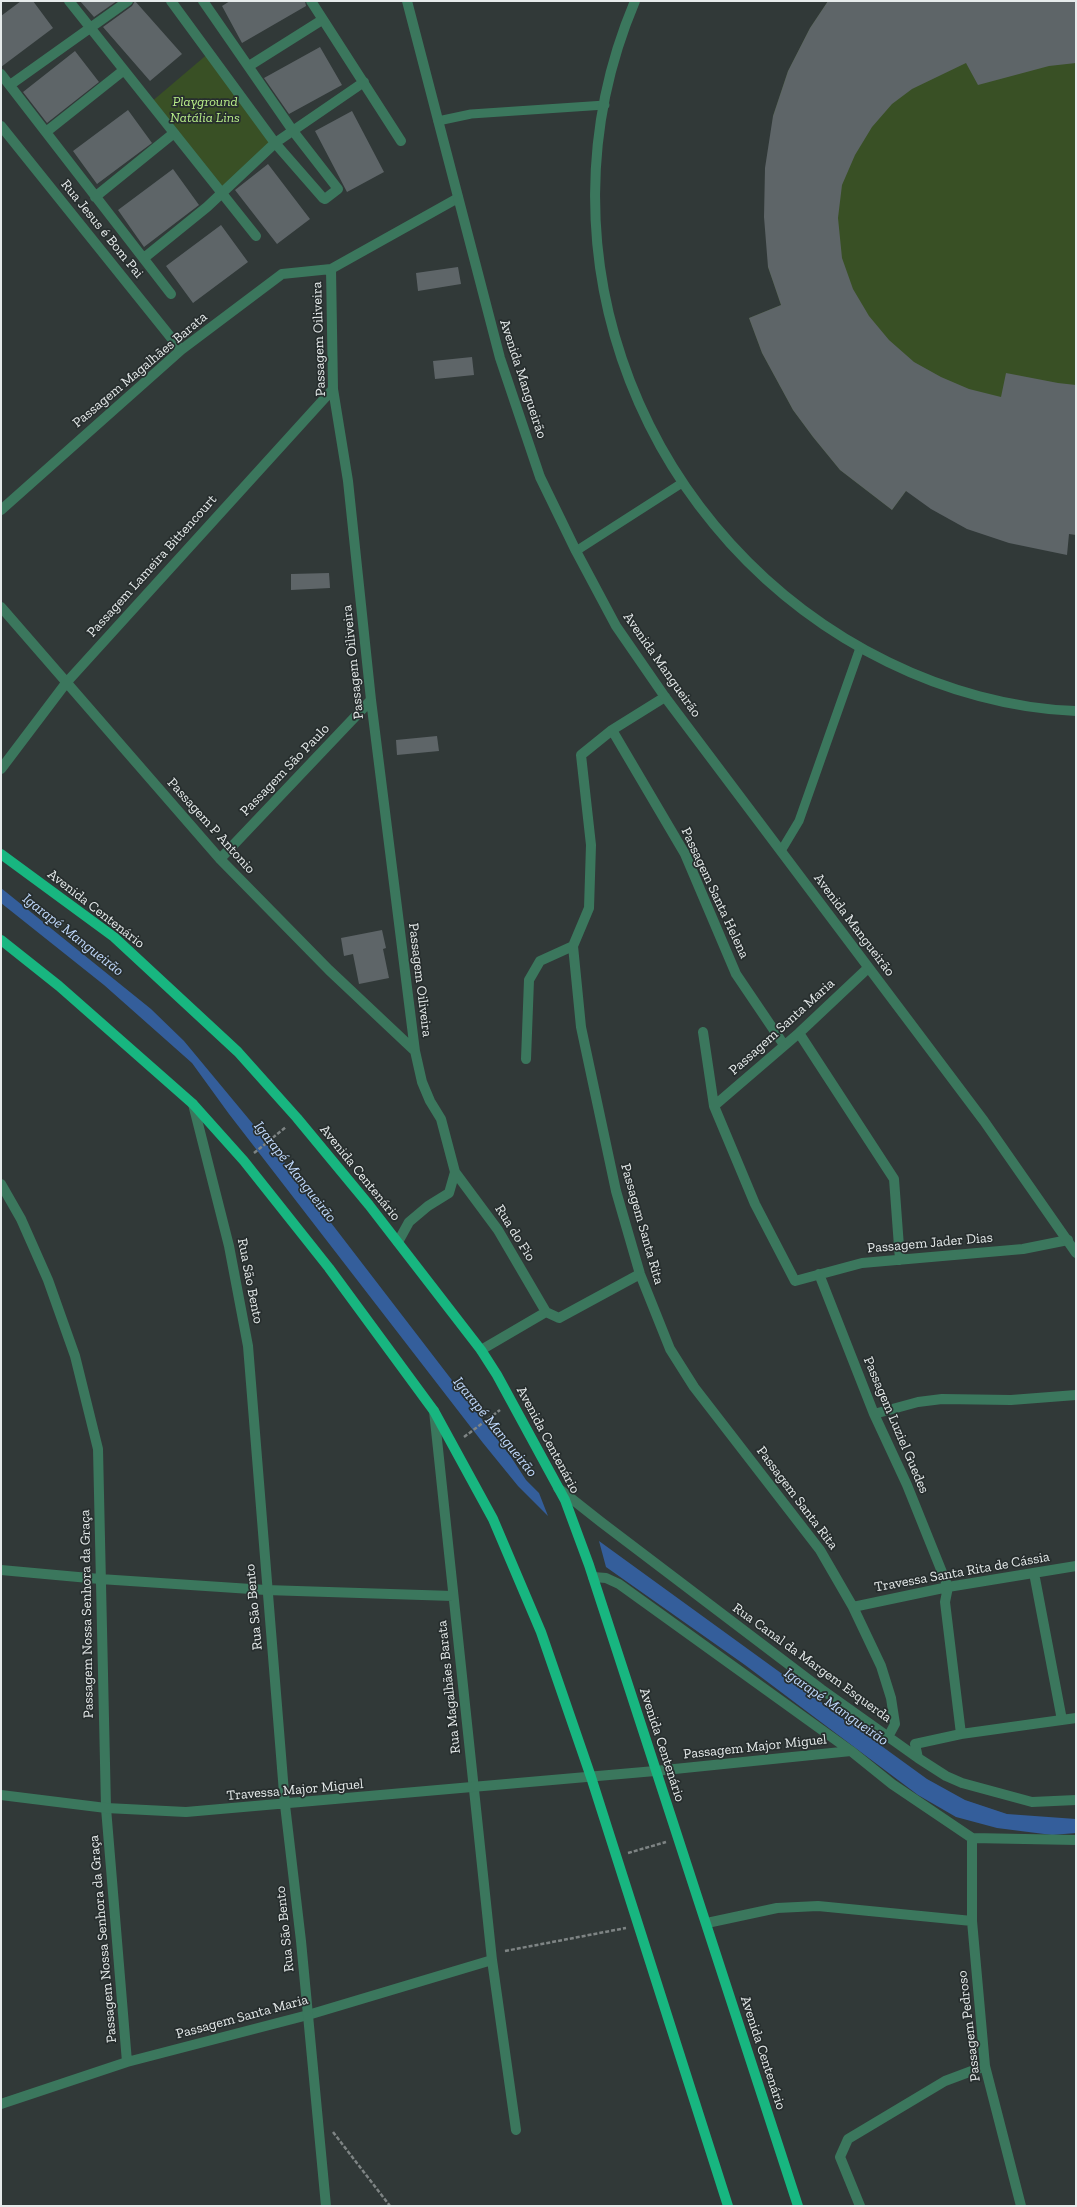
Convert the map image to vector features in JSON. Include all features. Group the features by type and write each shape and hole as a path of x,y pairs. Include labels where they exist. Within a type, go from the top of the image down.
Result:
{"main road":[{"name":"Avenida Centenário","path":"1,854 114,937 238,1052 297,1118 398,1242 481,1350 497,1375 565,1500 593,1577 655,1772 707,1923 798,2206"},
{"path":"1,940 59,986 193,1104 244,1161 329,1268 434,1411 493,1519 541,1632 591,1778 728,2206"}],"street":[{"path":"68,1 256,236"},
{"path":"10,85 89,27 128,1"},
{"path":"171,1 275,143 325,199 338,189 293,131 203,1"},
{"path":"311,1 401,141"},
{"name":"Avenida Mangueirão","path":"407,1 500,358 540,477 576,552 616,626 665,696 868,968 984,1120 1076,1253"},
{"path":"635,1 627,20 611,74 600,129 596,185 598,241 606,297 619,351 638,403 664,454 682,483 729,544 769,584 812,618 860,648 910,672 962,691 1016,704 1076,711"},
{"path":"249,66 322,20"},
{"path":"46,132 124,70"},
{"path":"1,74 171,294"},
{"path":"144,258 207,207 275,143 364,82"},
{"name":"Rua Jesus é Bom Pai","path":"1,126 181,350"},
{"path":"95,197 174,133"},
{"name":"Passagem Magalhães Barata","path":"1,510 181,350 282,274 331,269 458,198"},
{"name":"Passagem Oiliveira","path":"331,269 333,389 348,481 371,700 415,1051 422,1082 430,1101 441,1119 455,1172"},
{"name":"Passagem Lameira Bittencourt","path":"1,769 66,683 333,389"},
{"name":"Passagem P Antonio","path":"1,607 220,859 329,970 415,1051"},
{"name":"Passagem Santa Rita","path":"665,696 612,730 581,754 591,845 589,908 573,946 581,1027 616,1192 640,1274 670,1349 694,1387 820,1550 853,1607 881,1666 891,1698 895,1724 888,1737"},
{"name":"Passagem São Paulo","path":"220,859 371,700"},
{"name":"Passagem Santa Helena","path":"612,730 685,854 736,974 784,1045"},
{"path":"526,1059 529,980 540,961 573,946"},
{"name":"Passagem Santa Maria","path":"714,1106 799,1033 868,968"},
{"path":"703,1032 714,1106"},
{"path":"799,1033 894,1179 900,1260"},
{"name":"Rua São Bento","path":"193,1104 229,1246 248,1346 266,1590 285,1805 308,2014 326,2206"},
{"name":"Passagem Jader Dias","path":"714,1106 756,1204 795,1281 862,1263 1023,1249 1068,1240"},
{"path":"398,1242 409,1222 428,1206 449,1194 455,1172"},
{"name":"Rua do Fio","path":"455,1172 498,1230 546,1312"},
{"name":"Passagem Nossa Senhora da Graça","path":"1,1184 21,1219 48,1280 75,1356 98,1449 106,1808 127,2062"},
{"path":"481,1350 546,1312 559,1318 640,1274"},
{"name":"Passagem Luziel Guedes","path":"819,1274 874,1414 907,1485 948,1587"},
{"path":"874,1414 918,1402 942,1399 1012,1400 1076,1395"},
{"name":"Rua Magalhães Barata","path":"434,1411 491,1957 516,2130"},
{"name":"Rua Canal da Margem Esquerda","path":"558,1488 715,1609 918,1758 962,1784 992,1792 1032,1802 1076,1800"},
{"name":"Travessa Santa Rita de Cássia","path":"853,1607 948,1587 1076,1566"},
{"path":"1,1570 100,1579 266,1590 453,1596"},
{"path":"1034,1573 1062,1720"},
{"path":"593,1577 606,1578 620,1584 851,1752 898,1788 972,1838 1076,1840"},
{"path":"948,1587 945,1602 961,1734"},
{"path":"918,1758 915,1744 961,1734 1076,1718"},
{"name":"Passagem Major Miguel","path":"591,1778 851,1752"},
{"name":"Travessa Major Miguel","path":"1,1795 106,1808 186,1812 285,1805 591,1778"},
{"name":"Passagem Pedroso","path":"972,1838 972,1921 985,2066 1021,2206"},
{"path":"707,1923 777,1908 818,1906 972,1921"},
{"name":"Passagem Santa Maria","path":"1,2104 127,2062 308,2014 491,1957"},
{"path":"860,2206 840,2157 848,2139 945,2082 985,2066"}],"lane":[{"path":"438,121 471,114 605,105"},
{"path":"576,552 682,483"},
{"path":"781,851 799,821 860,648"}],"path":[{"path":"253,1154 285,1128"},
{"path":"466,1435 494,1414"},
{"path":"616,1856 678,1839"},
{"path":"491,1957 638,1926"},
{"path":"332,2130 390,2206"}],"green space":[{"path":"828,1 1076,1 1076,535 906,491 892,510 840,470 793,410 762,353 749,318 781,305 768,267 773,116 788,71 810,28"},
{"name":"Playground Natália Lins","path":"210,52 275,143 221,193 150,103"}],"water":[{"path":"1,888 151,1009 184,1041 282,1159 511,1457 526,1480 539,1493 548,1516 518,1486 483,1443 229,1114 192,1063 104,985 1,903"},
{"path":"599,1541 927,1779 965,1800 1007,1814 1076,1819 1076,1833 1052,1835 997,1828 956,1817 918,1795 745,1665 606,1567"}],"building":[{"path":"21,1 33,1 53,28 1,67 1,16"},
{"path":"80,1 117,1 94,17"},
{"path":"135,1 182,54 150,81 103,27 132,6"},
{"path":"230,1 305,1 306,6 242,43 222,6"},
{"path":"828,1 1076,1 1076,63 1049,66 978,85 966,63 912,89 892,104 872,127 855,155 842,185 838,218 842,258 853,289 869,316 889,340 914,362 941,377 969,389 1001,397 1006,373 1076,385 1076,535 1069,534 1067,555 1009,543 967,529 931,509 906,491 892,510 840,470 793,410 762,353 749,318 781,305 768,267 764,217 765,168 773,116 788,71 810,28"},
{"path":"320,47 342,85 289,114 264,78"},
{"path":"75,51 99,82 47,123 23,92"},
{"path":"128,110 152,143 97,184 73,151"},
{"path":"352,111 384,172 347,192 315,131"},
{"path":"268,164 310,219 277,244 235,190"},
{"path":"173,169 199,205 144,247 118,210"},
{"path":"221,225 248,262 193,303 166,266"},
{"path":"458,267 461,284 418,291 416,273"},
{"path":"472,357 474,375 435,379 433,361"},
{"path":"329,573 330,588 291,590 291,574"},
{"path":"437,736 439,751 397,755 396,740"},
{"path":"382,930 386,948 383,949 389,978 359,984 353,954 344,956 341,938"}],"water label":[{"name":"Igarapé Mangueirão","path":"73,935"},
{"name":"Igarapé Mangueirão","path":"295,1172"},
{"name":"Igarapé Mangueirão","path":"495,1427"},
{"name":"Igarapé Mangueirão","path":"836,1707"}]}
